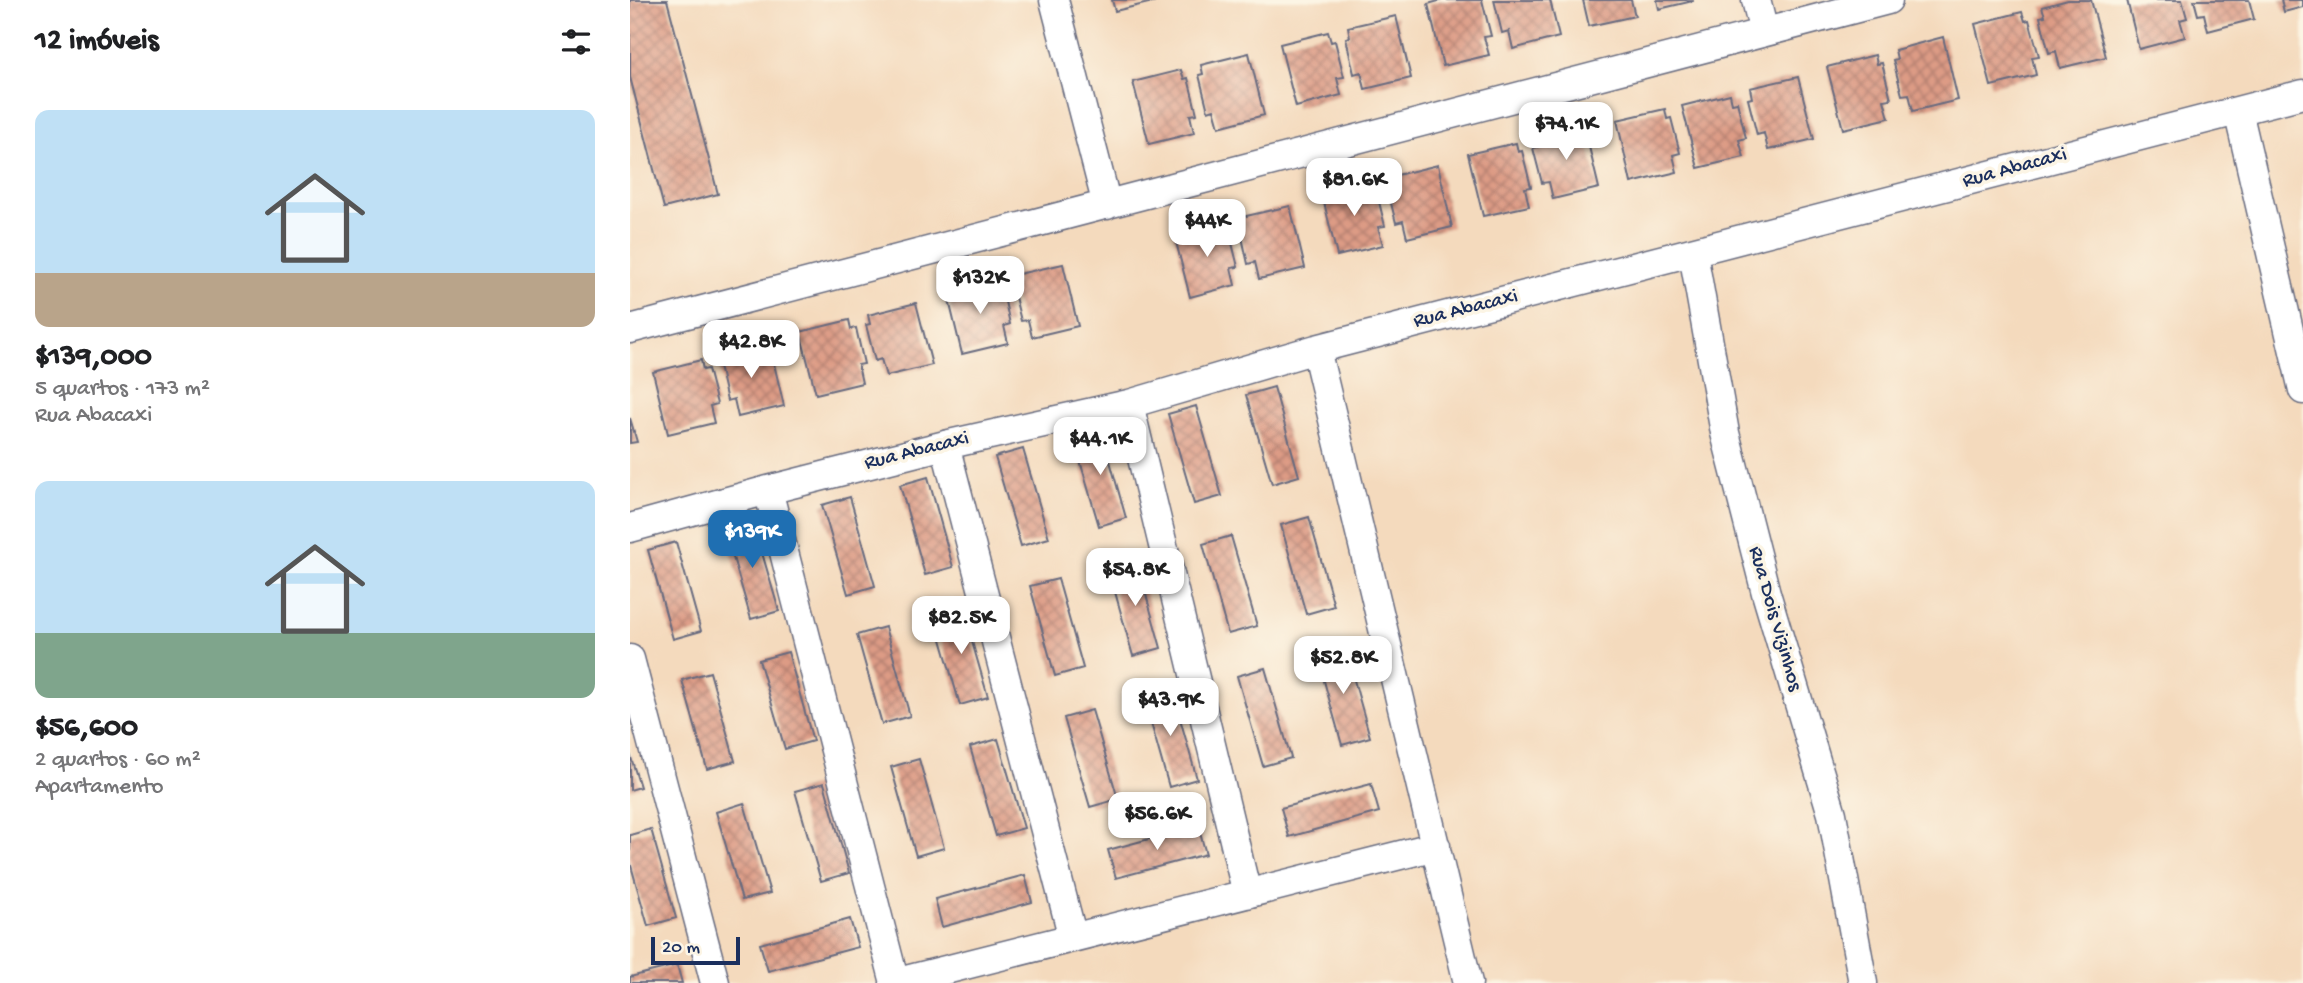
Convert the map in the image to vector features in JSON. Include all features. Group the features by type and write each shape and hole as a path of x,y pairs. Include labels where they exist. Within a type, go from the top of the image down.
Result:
{"street":[{"path":"1054,0 1107,205"},
{"path":"1756,0 1764,32"},
{"path":"630,330 1888,0"},
{"name":"Rua Abacaxi","path":"630,528 945,445 1129,404 1316,349 2303,94"},
{"path":"2238,111 2303,390"},
{"name":"Rua Dois Vizinhos","path":"1693,253 1725,433 1766,593 1832,814 1863,983"},
{"path":"1316,349 1468,983"},
{"path":"1129,404 1247,894"},
{"path":"945,445 1073,938"},
{"path":"768,490 894,983 1436,846"},
{"path":"630,659 715,983"}],"building":[{"path":"630,0 667,0 718,194 664,208 630,77"},
{"path":"1112,0 1157,0 1157,1 1115,11"},
{"path":"1442,0 1482,0 1491,36 1484,37 1489,55 1443,66 1428,4"},
{"path":"1494,0 1550,0 1559,37 1513,49 1509,31 1502,33"},
{"path":"1583,0 1631,0 1635,16 1589,26"},
{"path":"1657,0 1693,0 1693,1 1659,9"},
{"path":"2068,0 2091,0 2106,57 2060,68 2056,51 2049,53 2040,17 2045,16 2042,7"},
{"path":"2127,0 2182,0 2187,18 2180,20 2185,37 2139,49"},
{"path":"2194,0 2249,0 2254,19 2208,31 2204,14 2198,15"},
{"path":"2281,0 2303,0 2303,7 2284,12"},
{"path":"2022,12 2025,21 2029,20 2039,56 2032,57 2036,75 1991,86 1975,24"},
{"path":"1396,16 1411,78 1365,89 1361,72 1354,74 1346,38 1350,37 1348,27"},
{"path":"1328,32 1331,42 1335,41 1344,77 1337,78 1341,95 1296,107 1280,44"},
{"path":"1943,37 1958,100 1913,111 1909,94 1902,95 1893,60 1897,59 1895,50"},
{"path":"1249,53 1264,115 1219,127 1214,109 1208,111 1199,75 1203,74 1201,65"},
{"path":"1875,55 1877,64 1882,63 1891,99 1884,100 1889,118 1843,129 1827,67"},
{"path":"1181,70 1184,79 1188,78 1197,114 1190,115 1194,133 1149,144 1133,82"},
{"path":"1798,77 1814,139 1768,150 1764,133 1757,135 1748,99 1752,98 1750,88"},
{"path":"1730,94 1732,103 1737,102 1746,138 1739,140 1744,157 1698,168 1682,106"},
{"path":"1665,109 1667,119 1671,118 1680,153 1673,155 1677,172 1631,183 1617,120"},
{"path":"1584,126 1599,188 1553,199 1549,182 1542,183 1533,148 1538,147 1536,137"},
{"path":"1516,143 1518,152 1522,151 1531,187 1525,188 1529,206 1483,216 1468,154"},
{"path":"1438,165 1452,227 1407,238 1403,221 1396,223 1387,187 1392,186 1389,177"},
{"path":"1370,182 1372,191 1376,190 1385,226 1378,227 1383,245 1337,256 1322,194"},
{"path":"1290,206 1305,268 1259,279 1255,262 1248,264 1240,228 1244,226 1242,217"},
{"path":"1222,222 1225,232 1229,231 1238,267 1231,268 1235,285 1190,297 1174,234"},
{"path":"1063,264 1078,326 1032,337 1028,320 1021,321 1012,285 1017,284 1014,275"},
{"path":"995,280 997,290 1002,288 1010,324 1004,326 1008,343 962,354 947,292"},
{"path":"916,303 932,365 886,376 881,359 875,361 866,325 870,324 868,315"},
{"path":"849,320 851,329 856,328 864,364 858,365 862,383 816,394 800,332"},
{"path":"769,343 784,406 738,417 734,399 727,401 719,366 723,364 721,355"},
{"path":"701,360 703,370 708,369 717,404 710,406 714,423 668,434 653,372"},
{"path":"1274,387 1299,476 1272,484 1246,395"},
{"path":"1196,406 1222,496 1194,504 1168,414"},
{"path":"630,418 637,442 630,443"},
{"path":"1101,429 1126,518 1099,526 1073,437"},
{"path":"1023,449 1049,538 1021,546 995,457"},
{"path":"928,477 953,567 925,575 900,485"},
{"path":"850,497 875,586 848,594 822,505"},
{"path":"1309,517 1334,606 1306,614 1281,525"},
{"path":"753,522 779,611 751,619 725,530"},
{"path":"1231,536 1257,626 1228,634 1203,544"},
{"path":"676,542 701,631 673,639 648,550"},
{"path":"1136,559 1161,648 1133,656 1108,567"},
{"path":"1058,579 1083,668 1055,676 1030,586"},
{"path":"962,607 988,697 960,705 934,615"},
{"path":"885,627 910,716 882,724 857,635"},
{"path":"1345,648 1370,737 1342,745 1317,656"},
{"path":"788,652 813,741 785,749 759,660"},
{"path":"1265,668 1291,758 1263,766 1237,676"},
{"path":"710,672 735,761 707,769 682,680"},
{"path":"1172,690 1197,779 1169,787 1144,698"},
{"path":"1092,710 1118,799 1090,807 1064,718"},
{"path":"998,739 1024,828 996,836 970,747"},
{"path":"630,754 640,787 630,790"},
{"path":"919,759 944,848 916,856 891,767"},
{"path":"824,783 849,873 821,881 795,791"},
{"path":"1371,784 1379,812 1289,837 1281,808"},
{"path":"744,803 770,893 742,900 716,812"},
{"path":"1198,826 1206,854 1116,878 1108,850"},
{"path":"651,829 676,918 648,926 630,862 630,835"},
{"path":"1025,875 1032,902 942,927 935,899"},
{"path":"850,919 858,947 768,971 760,944"},
{"path":"677,965 682,983 630,983 630,977"}]}
